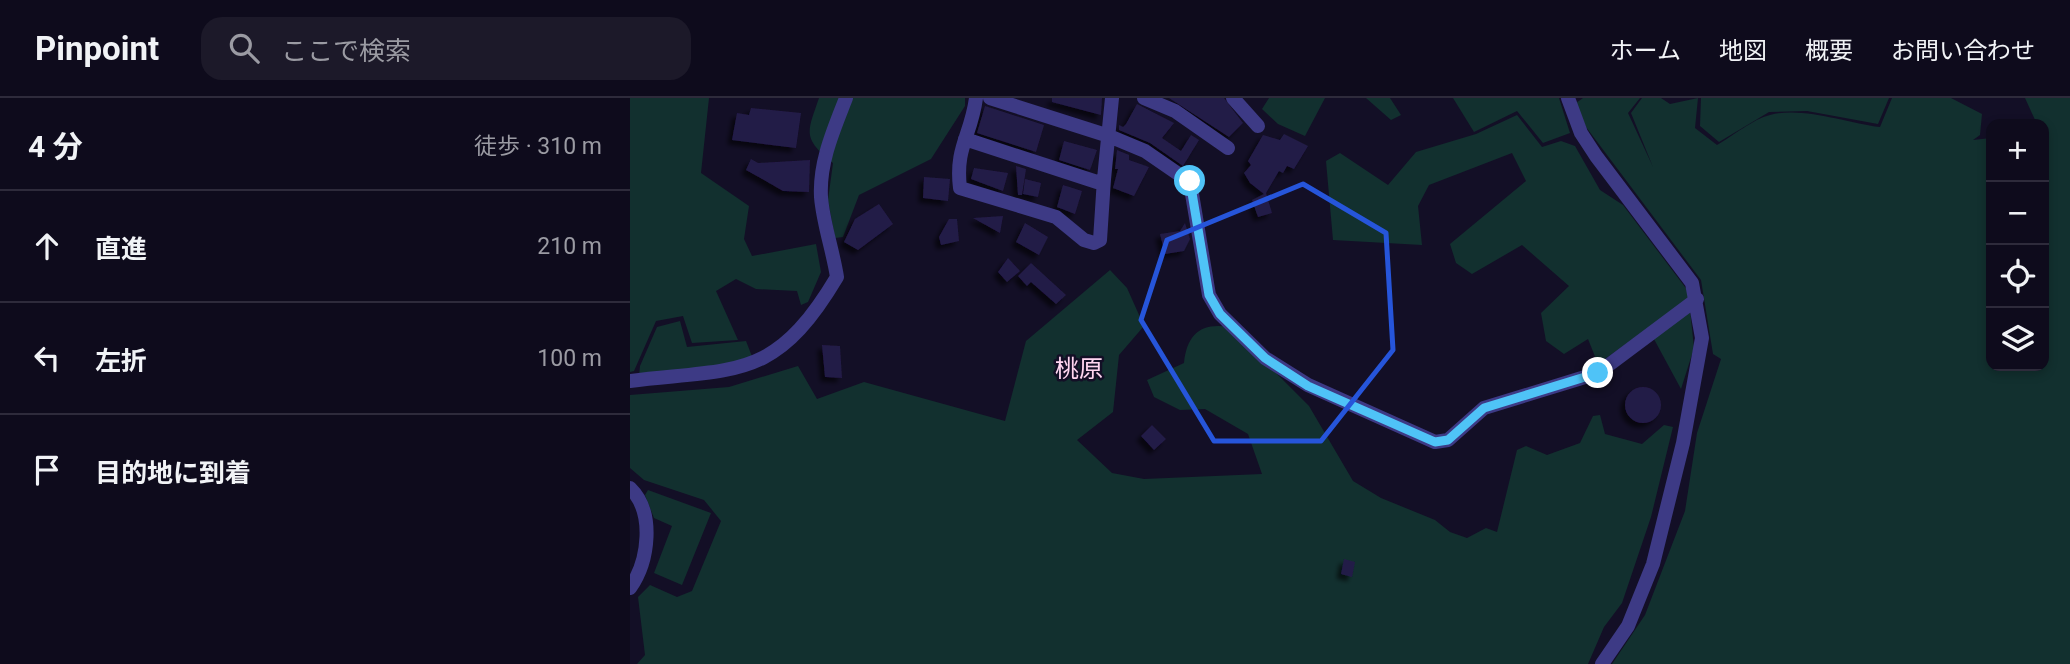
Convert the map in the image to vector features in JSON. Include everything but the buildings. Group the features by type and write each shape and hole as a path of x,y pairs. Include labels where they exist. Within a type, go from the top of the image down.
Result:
{"street":[{"path":"630,381 729,371 764,359 780,349 823,302 837,277 821,198 822,172 830,140 846,98"},
{"path":"976,98 973,122 958,165 960,188 1056,217 1084,240 1094,243 1100,240 1112,98"},
{"path":"990,98 1109,136 1145,151 1190,181 1209,295 1220,314 1265,358 1308,386 1435,442 1448,440 1484,408 1598,373 1697,299"},
{"path":"1144,98 1175,111 1228,148"},
{"path":"1234,98 1258,126"},
{"path":"1568,98 1581,133 1685,272 1697,299 1702,338 1683,443 1653,564 1628,626 1602,664"},
{"path":"965,139 1097,182 1104,179"},
{"path":"630,488 640,497 646,552 641,572 630,588"}],"highlighted area":[{"path":"1303,184 1386,233 1393,350 1321,441 1214,441 1141,320 1167,240"}],"green space":[{"path":"630,98 709,98 701,173 749,206 744,239 752,256 816,244 821,272 808,302 801,305 797,291 756,289 736,279 716,291 738,340 692,343 683,316 656,321 634,371 630,372"},
{"path":"819,98 965,98 965,106 931,159 859,195 843,237 835,238 828,200 833,163 816,147 810,134"},
{"path":"1269,98 1325,98 1305,136 1278,124 1262,109"},
{"path":"1366,98 1390,98 1401,115 1391,120"},
{"path":"1453,98 1559,98 1570,133 1543,143 1517,111 1474,132"},
{"path":"1583,98 1640,98 1628,113 1653,167 1631,113 1642,98 1661,98 1670,104 1698,98 1695,128 1717,145 1757,120 1783,113 1810,114 1880,127 1892,98 1951,98 1982,114 1980,135 1973,140 1986,139 1986,371 2049,371 2049,119 2035,119 2025,98 2070,98 2070,664 1612,664 1645,615 1685,511 1697,433 1721,359 1713,354 1701,280 1586,127 1576,103"},
{"path":"1701,98 1889,98 1878,124 1807,111 1769,112 1719,142 1700,126"},
{"path":"1517,115 1542,147 1561,141 1575,146 1600,190 1623,205 1688,291 1694,348 1681,389 1648,328 1598,364 1588,339 1564,354 1546,341 1541,313 1569,286 1522,245 1472,274 1456,263 1450,244 1526,181 1512,153 1429,185 1418,206 1422,245 1333,240 1326,161 1340,153 1388,185 1416,152 1476,134"},
{"path":"1110,270 1127,288 1144,326 1119,355 1113,412 1077,440 1112,473 1144,479 1262,474 1248,434 1205,409 1180,410 1154,397 1147,380 1184,363 1192,338 1197,332 1211,326 1230,327 1309,406 1353,481 1381,498 1435,520 1450,532 1467,538 1486,528 1497,532 1517,450 1526,446 1547,455 1580,443 1593,416 1600,415 1605,434 1642,444 1664,425 1673,427 1651,517 1622,603 1604,627 1588,664 637,664 645,655 638,597 650,585 677,597 692,591 721,521 704,500 644,480 630,468 630,395 729,387 798,366 817,399 864,382 1005,421 1026,341"},
{"path":"680,321 687,347 746,341 753,359 721,366 639,376 640,366 657,327"},
{"path":"648,490 711,513 682,585 654,573 672,526 654,518 645,495"}],"district":[{"name":"桃原","path":"1079,369"}],"route":[{"path":"1190,181 1209,295 1220,314 1265,358 1308,386 1343,399 1435,442 1448,440 1484,408 1598,373"}]}
